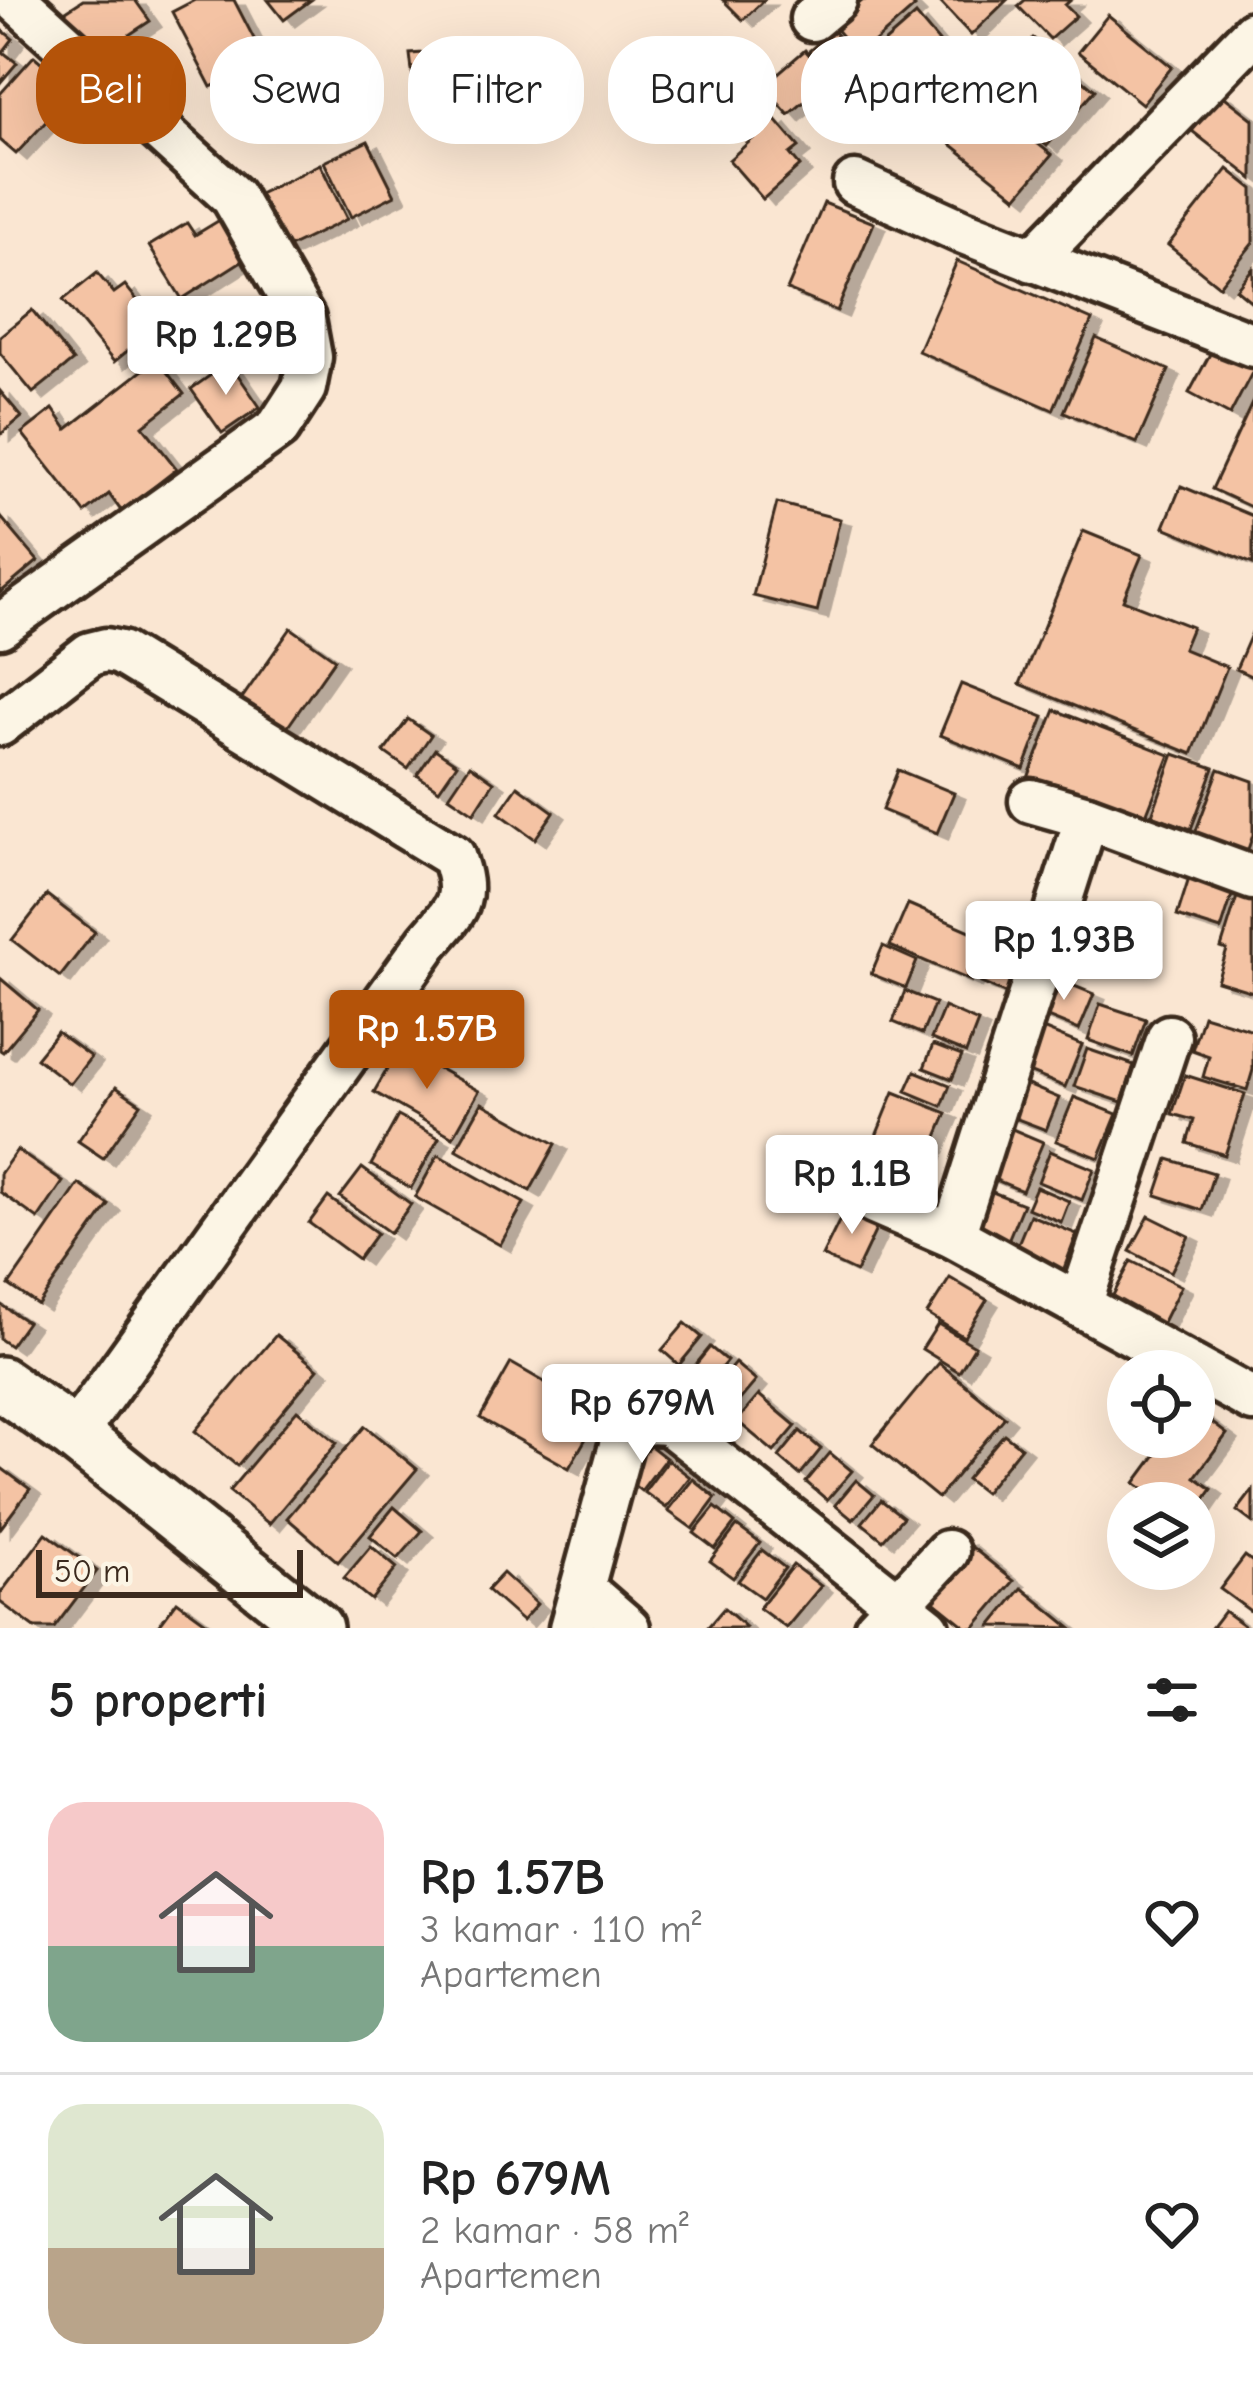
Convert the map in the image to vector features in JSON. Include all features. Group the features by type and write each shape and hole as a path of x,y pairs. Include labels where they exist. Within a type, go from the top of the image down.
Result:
{"street":[{"path":"0,626 278,428 304,388 310,356 303,319 233,197 16,0"},
{"path":"1033,260 1253,33"},
{"path":"855,183 1033,260 1253,345"},
{"path":"0,724 89,654 121,653 453,856 462,880 460,904 74,1435"},
{"path":"1031,801 1253,878"},
{"path":"953,1236 1087,817"},
{"path":"1080,1305 1169,1037"},
{"path":"874,1202 953,1236 1253,1400"},
{"path":"0,1383 74,1435 316,1628"},
{"path":"628,1628 577,1608 622,1442 635,1424 649,1420 670,1424 901,1621 947,1552"}],"building":[{"path":"83,0 135,0 150,21 127,36 74,36 60,15"},
{"path":"195,0 234,0 253,36 210,36 210,85 172,12"},
{"path":"268,0 311,0 284,20"},
{"path":"723,0 764,0 743,20"},
{"path":"863,0 908,0 915,7 882,36 842,36 833,26"},
{"path":"1007,0 971,35 941,3"},
{"path":"1025,0 1071,0 1065,5 1076,16 1047,36 1018,6"},
{"path":"916,15 934,36 892,36"},
{"path":"1108,15 1172,67 1142,104 1081,54"},
{"path":"0,28 13,39 3,52 17,63 0,83"},
{"path":"801,53 801,104 789,115 777,102 777,74"},
{"path":"36,58 36,132 16,154 0,140 0,94"},
{"path":"1081,78 1095,90 1081,106"},
{"path":"1221,94 1253,119 1253,179 1192,131"},
{"path":"777,121 799,147 790,154 800,166 763,199 729,160 747,144 777,144"},
{"path":"370,144 395,195 351,217 324,162"},
{"path":"951,144 1038,144 1052,155 1017,197"},
{"path":"320,164 347,219 279,252 253,197"},
{"path":"1228,169 1253,189 1253,243 1219,286 1168,245"},
{"path":"824,203 874,223 837,311 787,290"},
{"path":"223,218 248,257 182,299 149,246 187,223 195,235"},
{"path":"957,261 1092,320 1053,410 918,351"},
{"path":"1253,268 1253,303 1236,289"},
{"path":"97,273 114,293 125,285 158,326 114,362 63,300"},
{"path":"32,310 73,361 33,393 0,353 0,336"},
{"path":"1096,338 1169,370 1137,443 1064,412"},
{"path":"1217,341 1253,359 1253,371 1230,415 1189,393"},
{"path":"157,359 184,394 143,426 177,469 122,512 109,494 85,513 22,433 53,409 67,429"},
{"path":"229,362 260,407 222,433 191,389"},
{"path":"0,391 22,417 0,435"},
{"path":"1253,401 1253,508 1212,489"},
{"path":"1181,486 1253,516 1253,564 1164,527"},
{"path":"777,503 840,519 817,612 753,596"},
{"path":"0,516 38,561 0,593"},
{"path":"1083,531 1142,555 1123,600 1192,627 1183,649 1227,667 1192,754 1020,684"},
{"path":"291,628 335,659 282,735 238,704"},
{"path":"1253,630 1253,677 1236,669"},
{"path":"961,684 1044,717 1024,769 940,735"},
{"path":"1055,710 1170,755 1143,823 1028,778"},
{"path":"408,719 431,735 408,769 384,752"},
{"path":"435,749 457,764 439,790 417,775"},
{"path":"1174,754 1214,768 1191,829 1152,815"},
{"path":"470,765 494,782 474,813 449,796"},
{"path":"1219,769 1253,781 1253,835 1246,855 1194,836"},
{"path":"898,770 954,793 937,833 882,810"},
{"path":"518,786 554,812 535,839 499,813"},
{"path":"1192,869 1236,883 1221,930 1177,916"},
{"path":"1241,884 1253,888 1253,992 1217,981 1227,950 1221,948"},
{"path":"47,895 95,932 60,977 12,940"},
{"path":"908,904 989,939 971,981 890,946"},
{"path":"1000,918 1032,931 1021,958 989,945"},
{"path":"883,946 917,961 906,988 871,974"},
{"path":"993,956 1021,967 1009,995 981,983"},
{"path":"1050,976 1094,994 1079,1030 1035,1012"},
{"path":"0,978 38,1010 3,1052 0,1050"},
{"path":"905,991 935,1003 922,1034 893,1022"},
{"path":"1100,1004 1146,1019 1133,1056 1088,1040"},
{"path":"944,1007 978,1022 966,1053 931,1039"},
{"path":"1203,1015 1253,1030 1253,1070 1247,1090 1203,1077 1209,1056 1192,1050"},
{"path":"1033,1025 1082,1045 1065,1087 1016,1067"},
{"path":"57,1032 91,1057 70,1084 36,1058"},
{"path":"933,1045 962,1056 952,1079 924,1068"},
{"path":"400,1047 479,1091 453,1137 374,1092"},
{"path":"1087,1049 1134,1065 1122,1102 1074,1086"},
{"path":"915,1071 950,1085 942,1106 906,1091"},
{"path":"1185,1075 1245,1094 1225,1155 1187,1143 1194,1120 1172,1114"},
{"path":"1018,1081 1059,1098 1046,1130 1004,1114"},
{"path":"116,1087 141,1104 103,1158 78,1141"},
{"path":"894,1092 947,1113 922,1172 870,1151"},
{"path":"1074,1097 1117,1114 1099,1158 1056,1141"},
{"path":"482,1103 556,1144 530,1191 456,1149"},
{"path":"398,1116 439,1138 411,1188 371,1165"},
{"path":"1005,1126 1043,1142 1022,1191 984,1175"},
{"path":"848,1149 880,1162 871,1187 838,1174"},
{"path":"17,1150 63,1182 38,1219 0,1192 0,1174"},
{"path":"1050,1151 1094,1169 1082,1200 1038,1182"},
{"path":"438,1155 524,1203 500,1245 415,1197"},
{"path":"1168,1159 1214,1173 1202,1210 1156,1195"},
{"path":"362,1168 411,1204 390,1233 340,1197"},
{"path":"79,1184 109,1205 38,1305 9,1285"},
{"path":"1036,1187 1069,1201 1061,1222 1027,1208"},
{"path":"985,1189 1023,1204 1006,1245 968,1229"},
{"path":"328,1197 377,1233 358,1259 309,1223"},
{"path":"849,1201 882,1217 856,1272 822,1256"},
{"path":"1030,1215 1077,1234 1063,1271 1015,1251"},
{"path":"1149,1216 1189,1236 1171,1272 1130,1251"},
{"path":"1131,1261 1181,1286 1162,1324 1111,1299"},
{"path":"950,1278 987,1300 964,1337 927,1314"},
{"path":"0,1304 27,1322 10,1346 0,1339"},
{"path":"685,1323 702,1337 679,1365 662,1350"},
{"path":"938,1324 975,1346 959,1372 922,1349"},
{"path":"276,1335 318,1369 237,1466 195,1431"},
{"path":"710,1347 727,1361 705,1387 688,1374"},
{"path":"511,1363 600,1414 569,1468 480,1418"},
{"path":"735,1363 756,1381 734,1407 713,1389"},
{"path":"939,1363 1005,1417 938,1498 872,1444"},
{"path":"759,1395 796,1426 774,1452 737,1421"},
{"path":"297,1410 337,1443 269,1524 229,1491"},
{"path":"1215,1425 1227,1434 1215,1450"},
{"path":"365,1426 417,1469 338,1562 287,1518"},
{"path":"800,1431 821,1449 800,1475 779,1457"},
{"path":"1004,1434 1021,1447 984,1493 966,1479"},
{"path":"643,1440 666,1458 641,1491 618,1473"},
{"path":"830,1453 852,1471 827,1500 806,1482"},
{"path":"1153,1458 1209,1458 1195,1477 1202,1482 1136,1482"},
{"path":"668,1460 690,1477 666,1508 644,1492"},
{"path":"0,1467 30,1489 0,1529"},
{"path":"693,1479 716,1498 693,1529 668,1511"},
{"path":"856,1480 874,1495 853,1520 835,1505"},
{"path":"1253,1490 1253,1523 1237,1511"},
{"path":"881,1500 903,1517 883,1540 862,1523"},
{"path":"394,1507 422,1531 398,1559 370,1536"},
{"path":"715,1507 735,1523 715,1549 694,1533"},
{"path":"737,1526 760,1543 733,1578 710,1561"},
{"path":"46,1533 97,1571 54,1628 35,1628 0,1602 0,1594"},
{"path":"963,1540 1014,1581 974,1628 967,1628 921,1591"},
{"path":"371,1546 397,1568 371,1600 344,1578"},
{"path":"762,1550 785,1568 762,1598 738,1581"},
{"path":"1245,1556 1253,1562 1253,1613 1220,1589"},
{"path":"793,1565 821,1586 786,1628 759,1608"},
{"path":"503,1573 537,1604 522,1621 487,1590"},
{"path":"1022,1588 1071,1628 991,1626"},
{"path":"177,1601 214,1628 157,1628"},
{"path":"724,1608 746,1627 707,1628"},
{"path":"1224,1611 1247,1628 1211,1628"}]}
